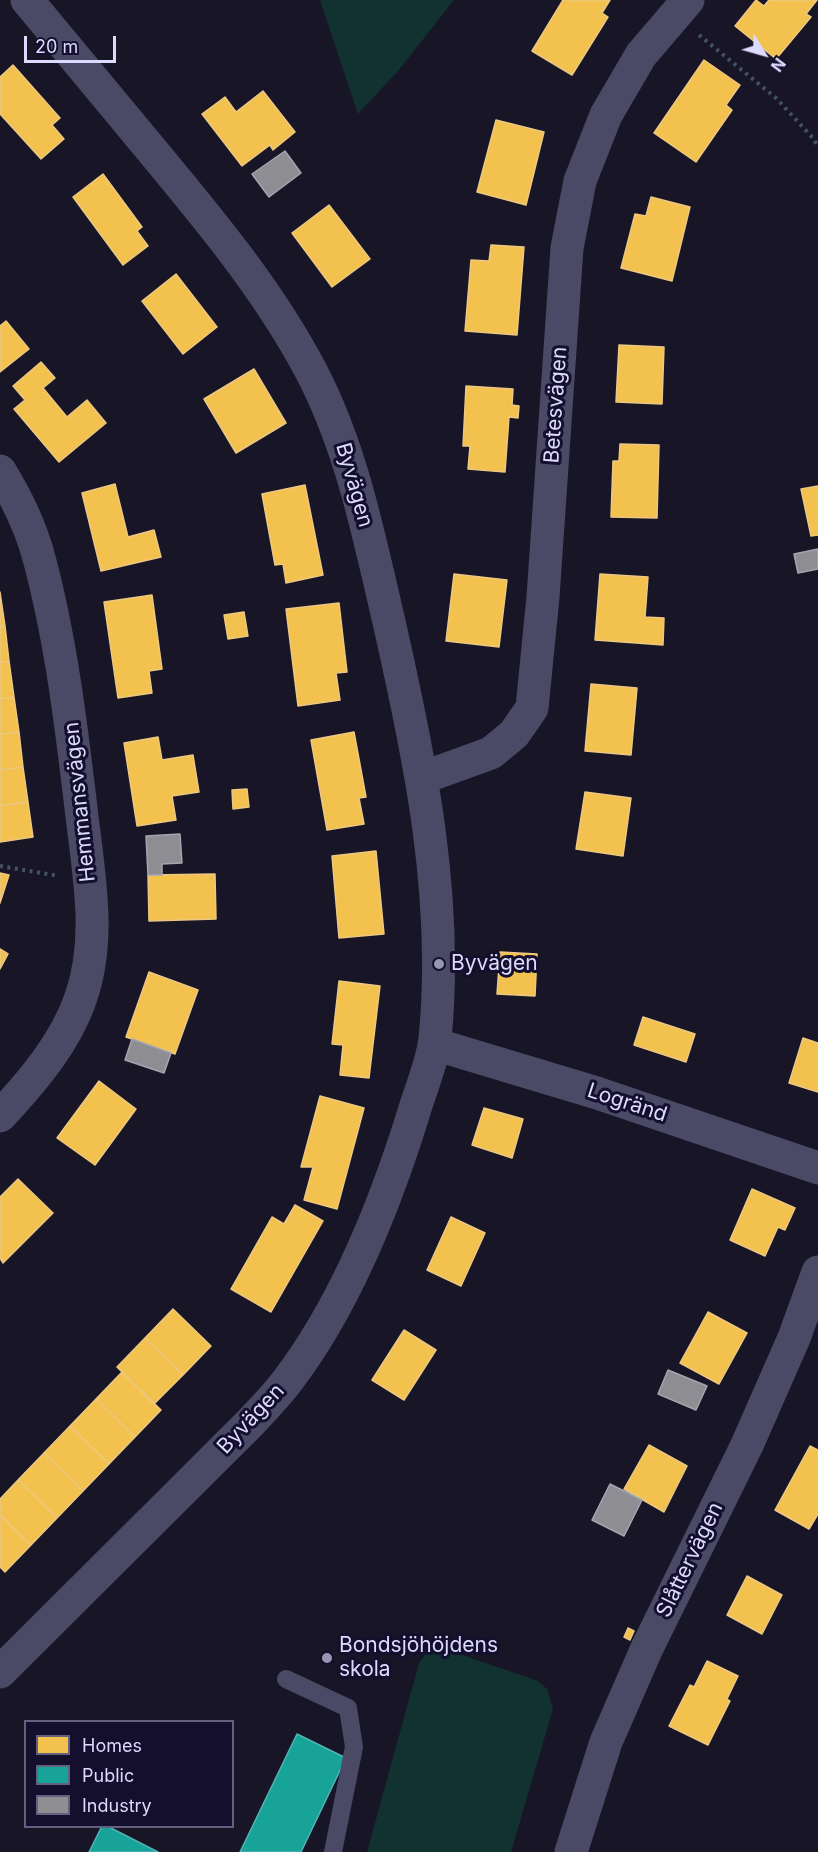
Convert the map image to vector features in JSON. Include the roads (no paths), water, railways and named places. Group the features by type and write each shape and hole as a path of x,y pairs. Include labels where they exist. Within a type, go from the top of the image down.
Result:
{"street":[{"name":"Byvägen","path":"0,1672 252,1422 288,1380 319,1332 357,1262 384,1199 435,1044 439,964 435,876 422,778 405,690 361,502 338,430 307,362 271,300 219,231 27,0"},
{"name":"Betesvägen","path":"422,778 491,753 514,734 532,708 544,586 567,248 580,181 606,115 641,55 681,8"},
{"name":"Hemmansvägen","path":"0,471 14,494 39,556 68,693 88,873 93,943 81,997 58,1044 28,1086 0,1116"},
{"name":"Logränd","path":"435,1044 607,1096 818,1168"},
{"name":"Slåttervägen","path":"571,1852 606,1742 646,1648 752,1434 795,1338 818,1272"}],"lane":[{"path":"286,1678 348,1708 354,1747 333,1852"}],"place":[{"name":"Byvägen","path":"439,964"},
{"name":"Bondsjöhöjdens skola","path":"327,1658"}]}
